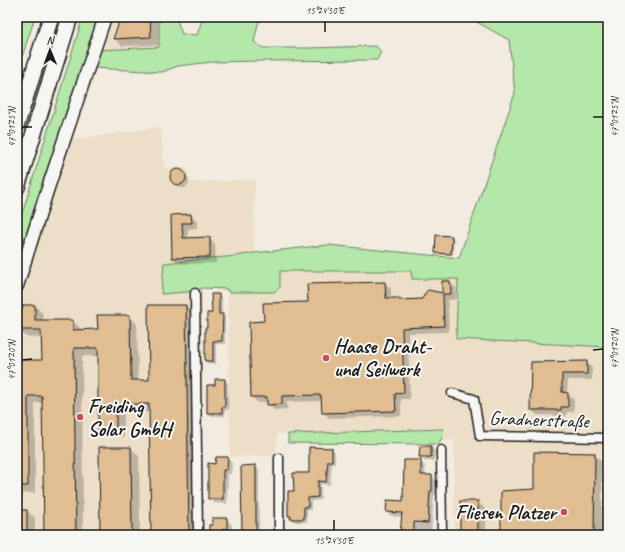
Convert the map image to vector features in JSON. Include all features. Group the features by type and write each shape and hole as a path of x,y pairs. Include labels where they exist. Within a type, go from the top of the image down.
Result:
{"highway":[{"path":"17,124 51,17"},
{"path":"17,187 70,17"}],"street":[{"path":"17,286 104,17"},
{"path":"195,293 198,535"},
{"name":"Gradnerstraße","path":"452,393 474,399 480,436 608,438"},
{"path":"442,450 442,535"},
{"path":"279,458 279,535"}],"shaded area":[{"path":"109,17 159,17 159,47 99,50"},
{"path":"161,127 164,168 187,167 189,183 255,179 254,253 164,263 202,288 202,535 17,535 17,296 23,297 27,279 70,140"},
{"path":"280,271 411,271 412,279 458,279 456,339 608,347 608,535 454,535 454,440 442,439 443,429 277,434 276,456 230,457 228,292 274,292 280,287"}],"green space":[{"path":"17,17 35,17 17,72"},
{"path":"83,17 100,17 65,117 17,270 17,230"},
{"path":"159,17 176,17 182,34 197,35 203,17 262,17 258,24 254,42 263,48 376,46 381,52 377,60 212,62 178,66 162,72 93,68 99,50 159,47"},
{"path":"468,17 608,17 608,347 456,339 458,279 412,279 411,271 280,271 280,287 274,292 228,292 227,289 202,288 198,291 161,294 164,263 328,245 459,258 515,93 509,40"},
{"path":"443,429 442,439 437,444 288,443 288,434"}],"building":[{"path":"121,17 150,17 151,37 113,39"},
{"path":"178,169 185,174 186,177 181,184 178,185 171,180 170,177 175,170"},
{"path":"191,214 192,223 182,223 183,238 210,237 210,257 172,258 171,215"},
{"path":"436,235 452,236 451,254 435,253"},
{"name":"Haase Draht- und Seilwerk","path":"442,281 450,281 451,294 443,294 444,326 402,328 404,393 395,394 396,411 322,413 321,395 282,396 282,404 267,405 267,397 251,397 249,322 264,321 263,303 308,302 307,284 385,282 386,298 399,298 399,300 422,299 428,290 442,293"},
{"path":"211,294 219,294 219,314 223,314 222,341 213,341 213,361 205,361 205,328 207,328 207,313 212,313"},
{"path":"23,305 35,305 35,320 73,320 73,330 98,329 97,315 130,315 131,380 149,380 148,305 186,305 189,535 151,535 149,404 116,404 116,429 98,430 98,348 74,348 76,535 44,535 42,396 28,396 28,486 17,486 17,360 42,360 41,330 17,330"},
{"path":"587,361 587,374 562,374 562,392 568,393 568,407 561,407 561,410 530,410 531,362"},
{"path":"215,379 225,379 225,407 222,407 222,413 207,413 207,385 215,385"},
{"path":"420,446 431,446 431,457 419,457"},
{"path":"99,447 131,447 132,535 100,535"},
{"path":"309,447 332,448 332,461 328,461 326,482 318,481 318,497 308,498 308,507 304,507 304,519 290,519 291,516 288,516 288,491 294,491 293,473 309,473"},
{"name":"Fliesen Platzer","path":"534,452 595,453 594,535 501,535 501,491 534,489"},
{"path":"216,457 228,457 227,470 223,470 223,499 208,499 208,463 215,464"},
{"path":"404,460 421,460 421,475 432,475 432,491 430,491 428,523 414,522 414,535 400,535 402,513 386,512 387,500 403,501"},
{"path":"256,465 256,535 242,535 241,466"},
{"path":"460,501 478,501 478,535 460,535"},
{"path":"17,510 27,510 27,535 17,535"},
{"path":"212,518 227,518 227,529 223,529 223,535 209,535 209,525 212,525"}],"place":[{"name":"Haase Draht- und Seilwerk","path":"326,358"},
{"name":"Freiding Solar GmbH","path":"80,417"},
{"name":"Fliesen Platzer","path":"564,512"}]}
